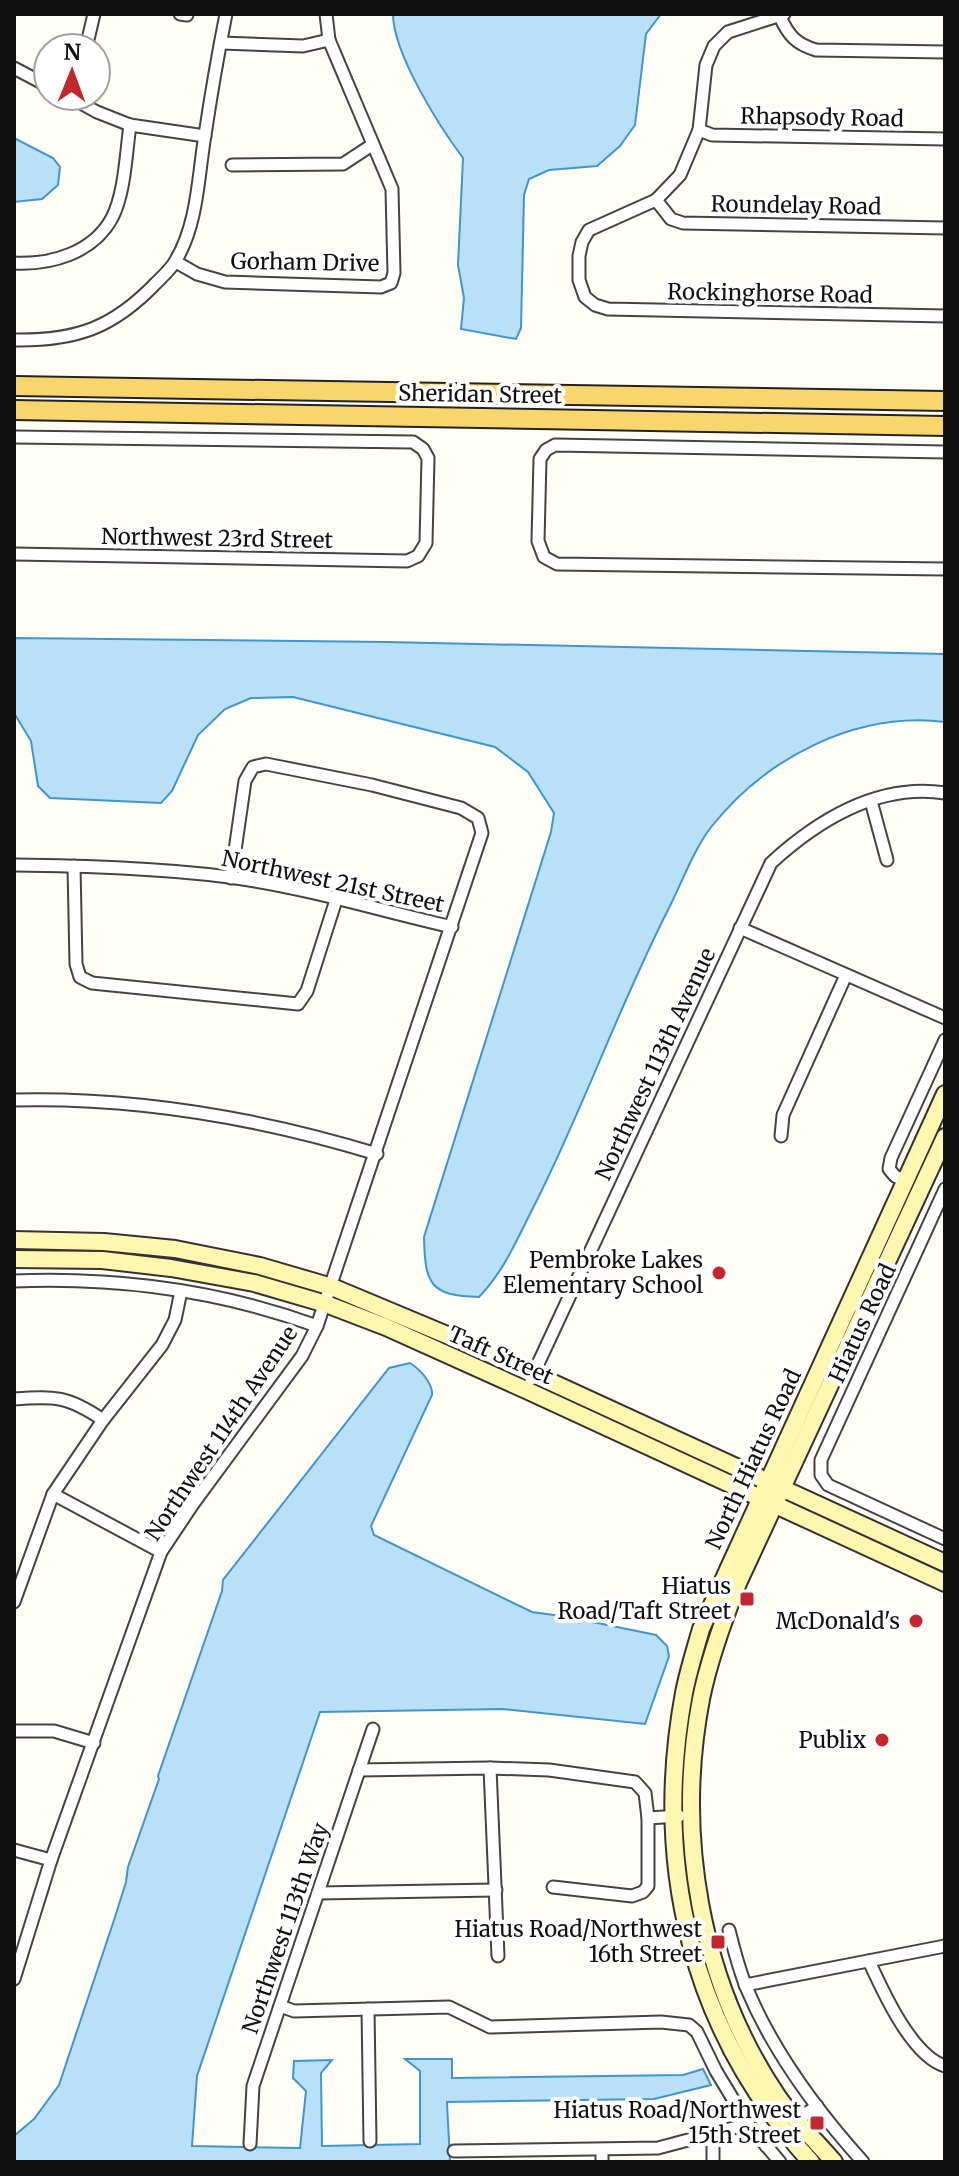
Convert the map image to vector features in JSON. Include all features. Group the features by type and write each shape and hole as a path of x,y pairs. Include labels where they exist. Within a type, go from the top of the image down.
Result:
{"main road":[{"name":"Sheridan Street","path":"14,386 945,401"},
{"name":"Sheridan Street","path":"14,410 945,426"},
{"name":"North Hiatus Road","path":"811,2162 724,1992 708,1944 698,1896 691,1813 692,1758 701,1698 716,1641 816,1374 945,1094"},
{"name":"North Hiatus Road","path":"834,2162 791,2126 749,2084 705,1996 680,1898 673,1817 678,1736 684,1691 701,1629 832,1381 945,1137"},
{"name":"Taft Street","path":"14,1240 104,1242 175,1249 260,1266 332,1287 605,1407 945,1583"},
{"path":"102,1260 104,1242"},
{"name":"Taft Street","path":"14,1259 55,1257 171,1268 254,1283 326,1304 386,1327 598,1424 945,1563"},
{"path":"816,1374 832,1381"},
{"path":"598,1424 605,1407"},
{"path":"914,1569 922,1553"}],"street":[{"path":"180,14 187,15"},
{"path":"14,340 56,340 89,331 116,318 141,299 176,262 188,232 226,14"},
{"path":"232,165 343,164 372,145 329,40 326,14"},
{"path":"656,200 680,175 699,130 706,65 714,46 728,32 782,16 788,34 800,45 816,50 945,52"},
{"path":"221,43 303,46 329,40"},
{"path":"14,68 32,78"},
{"path":"97,112 130,125 205,136"},
{"path":"14,263 35,264 70,256 90,243 112,218 123,181 130,125"},
{"name":"Rhapsody Road","path":"699,130 712,135 945,139"},
{"name":"Gorham Drive","path":"176,262 197,274 225,282 381,287 391,283 394,273 392,189 372,145"},
{"name":"Roundelay Road","path":"656,200 671,219 683,223 945,228"},
{"name":"Rockinghorse Road","path":"656,200 589,230 582,242 579,280 585,297 595,305 641,311 945,316"},
{"name":"Northwest 23rd Street","path":"14,437 413,442 423,449 428,458 426,543 418,556 407,561 14,554"},
{"path":"945,452 555,445 546,450 540,459 538,541 544,557 557,564 945,569"},
{"name":"Northwest 114th Avenue","path":"14,1979 51,1860 161,1552 302,1356 326,1304 482,833 478,818 461,808 372,785 266,764 253,767 245,781 231,878"},
{"name":"Northwest 113th Avenue","path":"526,1390 771,863 801,836 842,811 892,795 930,791 945,793"},
{"path":"871,801 887,860"},
{"name":"Northwest 21st Street","path":"14,865 150,869 231,878 452,927"},
{"path":"74,866 76,964 80,977 92,983 298,1004 307,991 336,900"},
{"path":"740,928 945,1018"},
{"path":"781,1136 783,1115 846,975"},
{"path":"905,1181 889,1169 891,1158 945,1040"},
{"path":"14,1100 56,1099 187,1110 324,1138 377,1154"},
{"name":"Hiatus Road","path":"945,1189 821,1460 821,1475 828,1485 945,1539"},
{"path":"14,1281 57,1280 181,1291 240,1301 317,1326"},
{"path":"14,1602 53,1494 103,1420 162,1345 175,1320 181,1291"},
{"path":"14,1399 47,1396 77,1402 103,1420"},
{"path":"53,1494 161,1552"},
{"name":"Northwest 113th Way","path":"250,2144 253,2086 373,1729"},
{"path":"14,1731 54,1731 94,1743"},
{"path":"490,1768 498,1956"},
{"path":"359,1770 549,1770 635,1782 645,1793 648,1886 643,1892 632,1896 553,1887"},
{"path":"648,1818 691,1813"},
{"path":"14,1850 51,1860"},
{"path":"318,1893 496,1890"},
{"path":"729,1930 754,2005 817,2106 863,2162"},
{"path":"745,1985 945,1946"},
{"path":"869,1961 892,2010 932,2061 945,2066"},
{"path":"280,2006 294,2011 449,2007 490,2027 683,2024 694,2029 748,2124 780,2162"},
{"path":"368,2009 370,2141"},
{"path":"766,2146 817,2106"},
{"path":"454,2151 489,2157 602,2156 658,2148 748,2124"},
{"path":"713,2135 713,2162"}],"water":[{"path":"393,14 661,14 646,34 635,125 620,146 597,166 549,170 529,179 524,195 521,328 516,339 461,329 464,298 458,265 463,158 430,109 409,68 395,30"},
{"path":"14,138 53,158 60,167 58,185 42,199 14,202"},
{"path":"14,638 387,642 945,654 945,722 879,724 815,744 759,780 712,826 694,854 553,1167 510,1253 479,1297 463,1296 440,1290 434,1284 426,1266 424,1237 551,832 554,813 528,772 495,747 293,697 251,698 225,709 198,735 172,791 161,803 50,798 38,786 31,741 14,713"},
{"path":"410,1363 426,1378 432,1395 371,1526 374,1535 532,1612 656,1635 667,1646 669,1656 645,1724 503,1709 320,1712 197,2076 192,2146 300,2148 306,2091 293,2078 294,2061 332,2060 321,2073 322,2146 420,2144 420,2071 405,2059 452,2059 452,2078 683,2075 703,2069 711,2085 654,2099 447,2102 450,2162 14,2162 14,2136 34,2119 59,2085 158,1776 222,1591 223,1580 389,1368"}],"place":[{"name":"Pembroke Lakes Elementary School","path":"719,1273"},
{"name":"Hiatus Road/Taft Street","path":"747,1599"},
{"name":"McDonald's","path":"916,1621"},
{"name":"Publix","path":"882,1740"},
{"name":"Hiatus Road/Northwest 16th Street","path":"718,1942"},
{"name":"Hiatus Road/Northwest 15th Street","path":"817,2123"}]}
